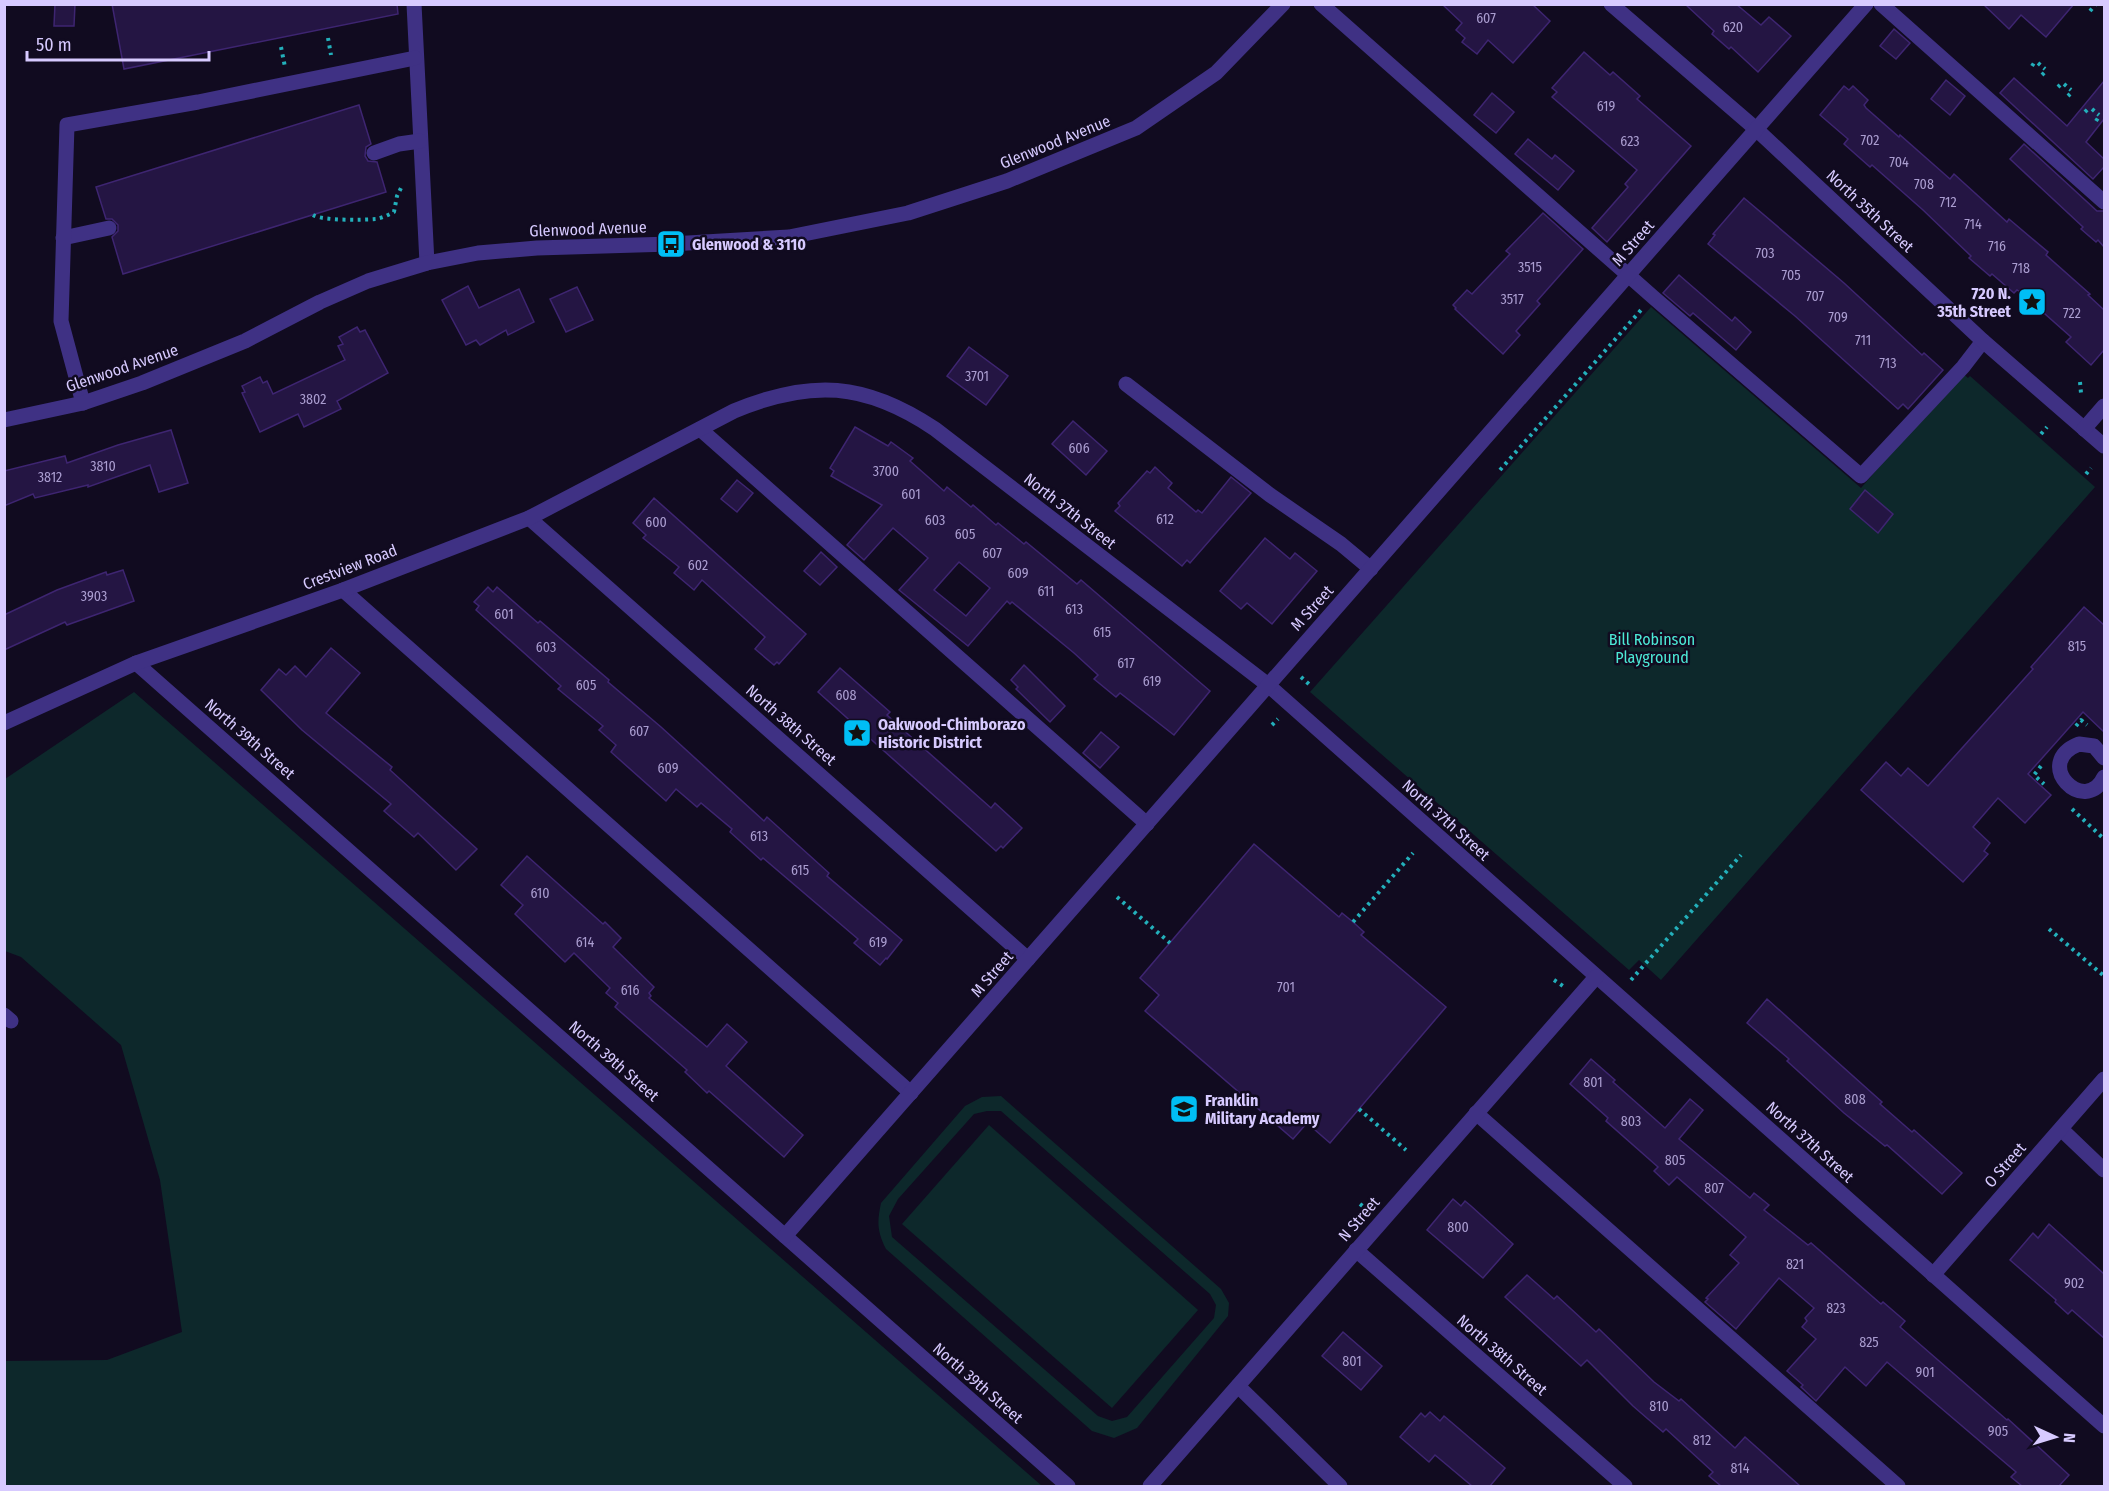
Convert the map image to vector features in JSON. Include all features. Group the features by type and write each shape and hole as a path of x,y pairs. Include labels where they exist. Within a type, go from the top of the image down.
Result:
{"street":[{"path":"414,4 427,263"},
{"name":"Glenwood Avenue","path":"4,420 82,403 142,383 245,341 320,302 368,281 427,263 478,253 537,248 671,244 789,237 908,213 1007,181 1136,128 1216,73 1283,4"},
{"path":"1321,4 1628,275 1861,476 1963,367 1983,341"},
{"name":"North 35th Street","path":"1611,4 1756,129 1983,341 2104,446"},
{"name":"M Street","path":"785,1236 1866,4"},
{"path":"1881,4 2104,202"},
{"path":"82,403 61,321 67,125 198,102 415,58"},
{"path":"374,153 399,144 420,141"},
{"path":"63,238 109,228"},
{"path":"1126,384 1270,495 1341,544 1371,569"},
{"name":"North 37th Street","path":"700,429 756,402 776,395 809,389 867,395 892,404 935,429 1268,686 2104,1426"},
{"path":"2085,429 2104,406"},
{"path":"700,429 1147,824"},
{"name":"Crestview Road","path":"4,723 136,663 343,590 529,518 700,429"},
{"name":"North 38th Street","path":"529,518 1029,959"},
{"path":"343,590 911,1093"},
{"name":"North 39th Street","path":"136,663 1068,1486"},
{"path":"2104,758 2094,747 2079,744 2065,753 2060,767 2064,781 2076,790 2091,790 2104,780"},
{"name":"N Street","path":"1150,1486 1596,977"},
{"name":"O Street","path":"1933,1275 2104,1079"},
{"path":"1476,1113 1898,1486"},
{"path":"2061,1129 2104,1170"},
{"name":"North 38th Street","path":"1356,1250 1625,1486"},
{"path":"1238,1386 1340,1486"}],"path":[{"path":"2090,11 2096,4"},
{"path":"328,38 332,62"},
{"path":"281,47 286,71"},
{"path":"2035,64 2044,72"},
{"path":"2061,85 2070,94"},
{"path":"2088,110 2098,118"},
{"path":"313,215 322,218 376,219 387,216 394,212 397,195 403,185 408,182"},
{"path":"1500,470 1648,303"},
{"path":"2080,382 2081,393"},
{"path":"2041,434 2047,428"},
{"path":"2086,474 2091,468"},
{"path":"1353,922 1413,854"},
{"path":"1631,980 1741,855"},
{"path":"1117,897 1170,943"},
{"path":"2049,929 2104,976"},
{"path":"1554,980 1565,987"},
{"path":"1359,1109 1406,1150"},
{"path":"1360,1204 1365,1208"}],"green space":[{"name":"Bill Robinson Playground","path":"1651,307 1861,488 1961,372 1968,378 1970,376 2095,487 1661,980 1639,960 1629,970 1310,692"},
{"path":"134,692 1042,1486 5,1486 5,1361 107,1360 182,1332 160,1180 121,1045 21,957 5,951 5,779"},
{"path":"1001,1096 1221,1289 1229,1303 1228,1316 1137,1428 1114,1438 1092,1431 886,1249 883,1243 879,1232 881,1203 965,1106 982,1097","holes":["1001,1111 1210,1294 1216,1305 1214,1318 1127,1417 1112,1421 1098,1416 892,1237 889,1216 898,1199 974,1114"]},
{"path":"989,1125 1198,1310 1112,1408 902,1224"}],"building":[{"path":"55,4 75,4 74,26 54,26"},
{"path":"112,4 397,4 398,14 124,69"},
{"path":"1442,4 1532,4 1550,21 1513,63 1488,40 1477,54 1462,42 1465,38 1456,30 1462,23"},
{"path":"1685,4 1736,4 1761,25 1769,17 1791,36 1758,72 1731,47 1729,49 1712,34 1714,31"},
{"path":"1983,4 2074,4 2046,37 2021,15 2009,29"},
{"path":"1894,29 1910,43 1896,59 1880,46"},
{"path":"1584,52 1610,75 1613,72 1640,96 1637,99 1691,146 1607,242 1592,228 1628,187 1625,184 1637,170 1552,97 1557,92 1552,88"},
{"path":"2014,78 2067,126 2104,81 2104,119 2086,142 2104,159 2104,167 2093,179 2000,93"},
{"path":"1946,80 1965,96 1950,115 1931,99"},
{"path":"1844,86 1849,90 1853,86 1868,100 1864,105 1866,108 1899,137 1900,135 1950,179 1954,174 2007,222 2009,219 2048,252 2046,255 2090,294 2088,295 2104,310 2104,350 2091,365 2066,342 2071,337 2020,292 2017,290 2014,293 1992,274 1990,276 1969,258 1971,256 1923,210 1872,165 1870,167 1844,144 1848,139 1820,115"},
{"path":"1492,93 1514,112 1496,133 1474,115"},
{"path":"359,105 371,144 366,147 365,156 368,161 377,162 386,192 123,274 112,237 118,231 118,225 112,219 106,219 96,187"},
{"path":"1528,139 1552,159 1555,155 1574,171 1558,190 1515,154"},
{"path":"2024,144 2097,211 2104,211 2104,247 2098,240 2096,242 2081,229 2083,227 2010,159"},
{"path":"1744,198 1844,283 1922,355 1924,353 1943,370 1908,409 1903,404 1898,409 1795,316 1708,244 1715,235 1713,234"},
{"path":"1543,213 1583,249 1537,301 1540,304 1516,331 1520,335 1503,354 1453,305 1467,290 1472,294 1510,254 1506,251"},
{"path":"1679,275 1732,321 1735,317 1751,332 1736,350 1693,313 1690,316 1663,293"},
{"path":"468,286 479,308 519,289 534,322 508,335 506,330 480,345 476,340 466,345 442,300"},
{"path":"577,287 593,320 566,332 550,299"},
{"path":"357,327 360,332 365,330 388,373 337,401 341,409 304,427 298,414 260,432 242,393 245,392 242,386 260,377 263,383 267,381 273,394 345,360 338,346 343,344 339,337"},
{"path":"969,347 1008,376 986,405 947,376"},
{"path":"1073,421 1107,451 1086,475 1052,444"},
{"path":"855,427 888,446 891,442 913,458 910,461 944,491 947,487 996,525 998,523 1024,544 1026,542 1077,584 1081,580 1210,691 1174,735 1120,693 1116,697 1094,679 1098,675 1074,653 1012,602 1010,604 1007,601 968,646 899,590 928,558 893,528 864,560 847,545 882,505 831,476 834,471 830,468","holes":["959,562 990,588 966,616 934,590"]},
{"path":"171,430 188,483 159,492 150,465 88,487 88,485 35,498 33,494 4,506 4,471 65,456 67,463"},
{"path":"1155,467 1172,483 1168,488 1196,512 1198,510 1202,513 1231,477 1251,493 1190,563 1187,560 1182,566 1115,511 1120,506 1118,503 1147,471 1150,473"},
{"path":"737,480 753,493 737,512 721,499"},
{"path":"1865,490 1893,514 1878,533 1850,509"},
{"path":"654,498 806,634 779,664 777,662 774,665 755,649 765,637 702,580 694,590 674,573 679,567 643,538 646,535 633,523"},
{"path":"1265,538 1290,559 1295,553 1317,571 1272,624 1247,603 1241,609 1220,591"},
{"path":"821,552 837,567 820,585 804,571"},
{"path":"123,570 134,601 67,625 65,622 4,650 4,615 57,590 106,572 107,575"},
{"path":"488,587 493,592 497,587 538,623 540,621 609,680 608,682 764,821 767,817 829,873 827,876 902,940 887,959 880,965 854,943 858,939 763,858 761,860 730,832 732,829 701,803 697,807 676,789 666,801 611,752 616,745 599,730 603,726 558,689 561,686 476,610 479,606 474,602"},
{"path":"2084,607 2104,625 2104,732 2083,712 2028,774 2051,795 2025,823 1998,798 1973,827 1990,843 1984,851 1988,854 1963,882 1861,790 1886,762 1901,776 1908,768 1928,786 2033,669 2031,667"},
{"path":"331,648 360,673 326,713 392,767 390,770 477,849 456,870 418,833 414,837 384,811 391,804 302,730 261,690 279,669 286,675 295,666 306,677"},
{"path":"1024,665 1065,706 1050,722 1016,689 1018,687 1011,680"},
{"path":"840,668 890,712 887,715 991,808 995,803 1022,828 1003,848 1001,846 996,851 818,692"},
{"path":"1101,732 1119,747 1100,768 1083,753"},
{"name":"Franklin Military Academy","path":"1254,844 1339,917 1342,913 1353,922 1364,932 1361,935 1446,1007 1330,1143 1307,1123 1293,1139 1145,1011 1159,995 1140,978"},
{"path":"527,856 621,938 613,947 654,987 649,993 651,996 649,998 707,1047 727,1024 747,1042 726,1066 803,1135 784,1157 709,1091 707,1093 685,1072 687,1070 615,1007 618,1003 606,993 610,988 574,953 565,962 515,914 523,905 501,885"},
{"path":"1767,999 1882,1102 1880,1104 1912,1132 1914,1130 1962,1173 1942,1194 1887,1145 1885,1146 1844,1113 1787,1061 1789,1059 1747,1023"},
{"path":"1591,1059 1615,1080 1613,1082 1665,1128 1690,1099 1703,1110 1679,1139 1750,1198 1754,1193 1769,1205 1764,1210 1808,1245 1811,1243 1881,1304 1883,1302 1905,1321 1900,1327 2008,1419 2069,1475 2059,1486 2022,1486 2011,1477 2016,1472 1887,1362 1866,1386 1845,1367 1816,1401 1787,1371 1816,1339 1802,1327 1807,1321 1805,1318 1814,1308 1779,1278 1736,1329 1705,1302 1708,1299 1706,1298 1739,1263 1730,1255 1746,1237 1677,1177 1669,1185 1654,1171 1658,1167 1606,1121 1608,1118 1570,1084"},
{"path":"1453,1199 1461,1206 1465,1201 1513,1244 1483,1278 1427,1230"},
{"path":"2049,1224 2104,1274 2104,1338 2072,1310 2068,1314 2055,1302 2056,1300 2010,1260 2033,1233 2038,1238"},
{"path":"1527,1275 1554,1299 1557,1296 1596,1332 1599,1329 1654,1382 1679,1401 1681,1399 1735,1448 1745,1437 1800,1486 1721,1486 1709,1476 1713,1472 1666,1429 1663,1432 1633,1406 1587,1360 1581,1366 1505,1297"},
{"path":"1343,1332 1382,1366 1361,1390 1322,1356"},
{"path":"1430,1412 1440,1421 1444,1416 1505,1468 1490,1486 1472,1486 1435,1455 1429,1462 1400,1437 1421,1413 1425,1417"}],"place":[{"name":"Glenwood & 3110","path":"671,244"},
{"name":"720 N. 35th Street","path":"2032,302"},
{"name":"Oakwood-Chimborazo Historic District","path":"857,733"},
{"name":"Franklin Military Academy","path":"1184,1109"}]}
